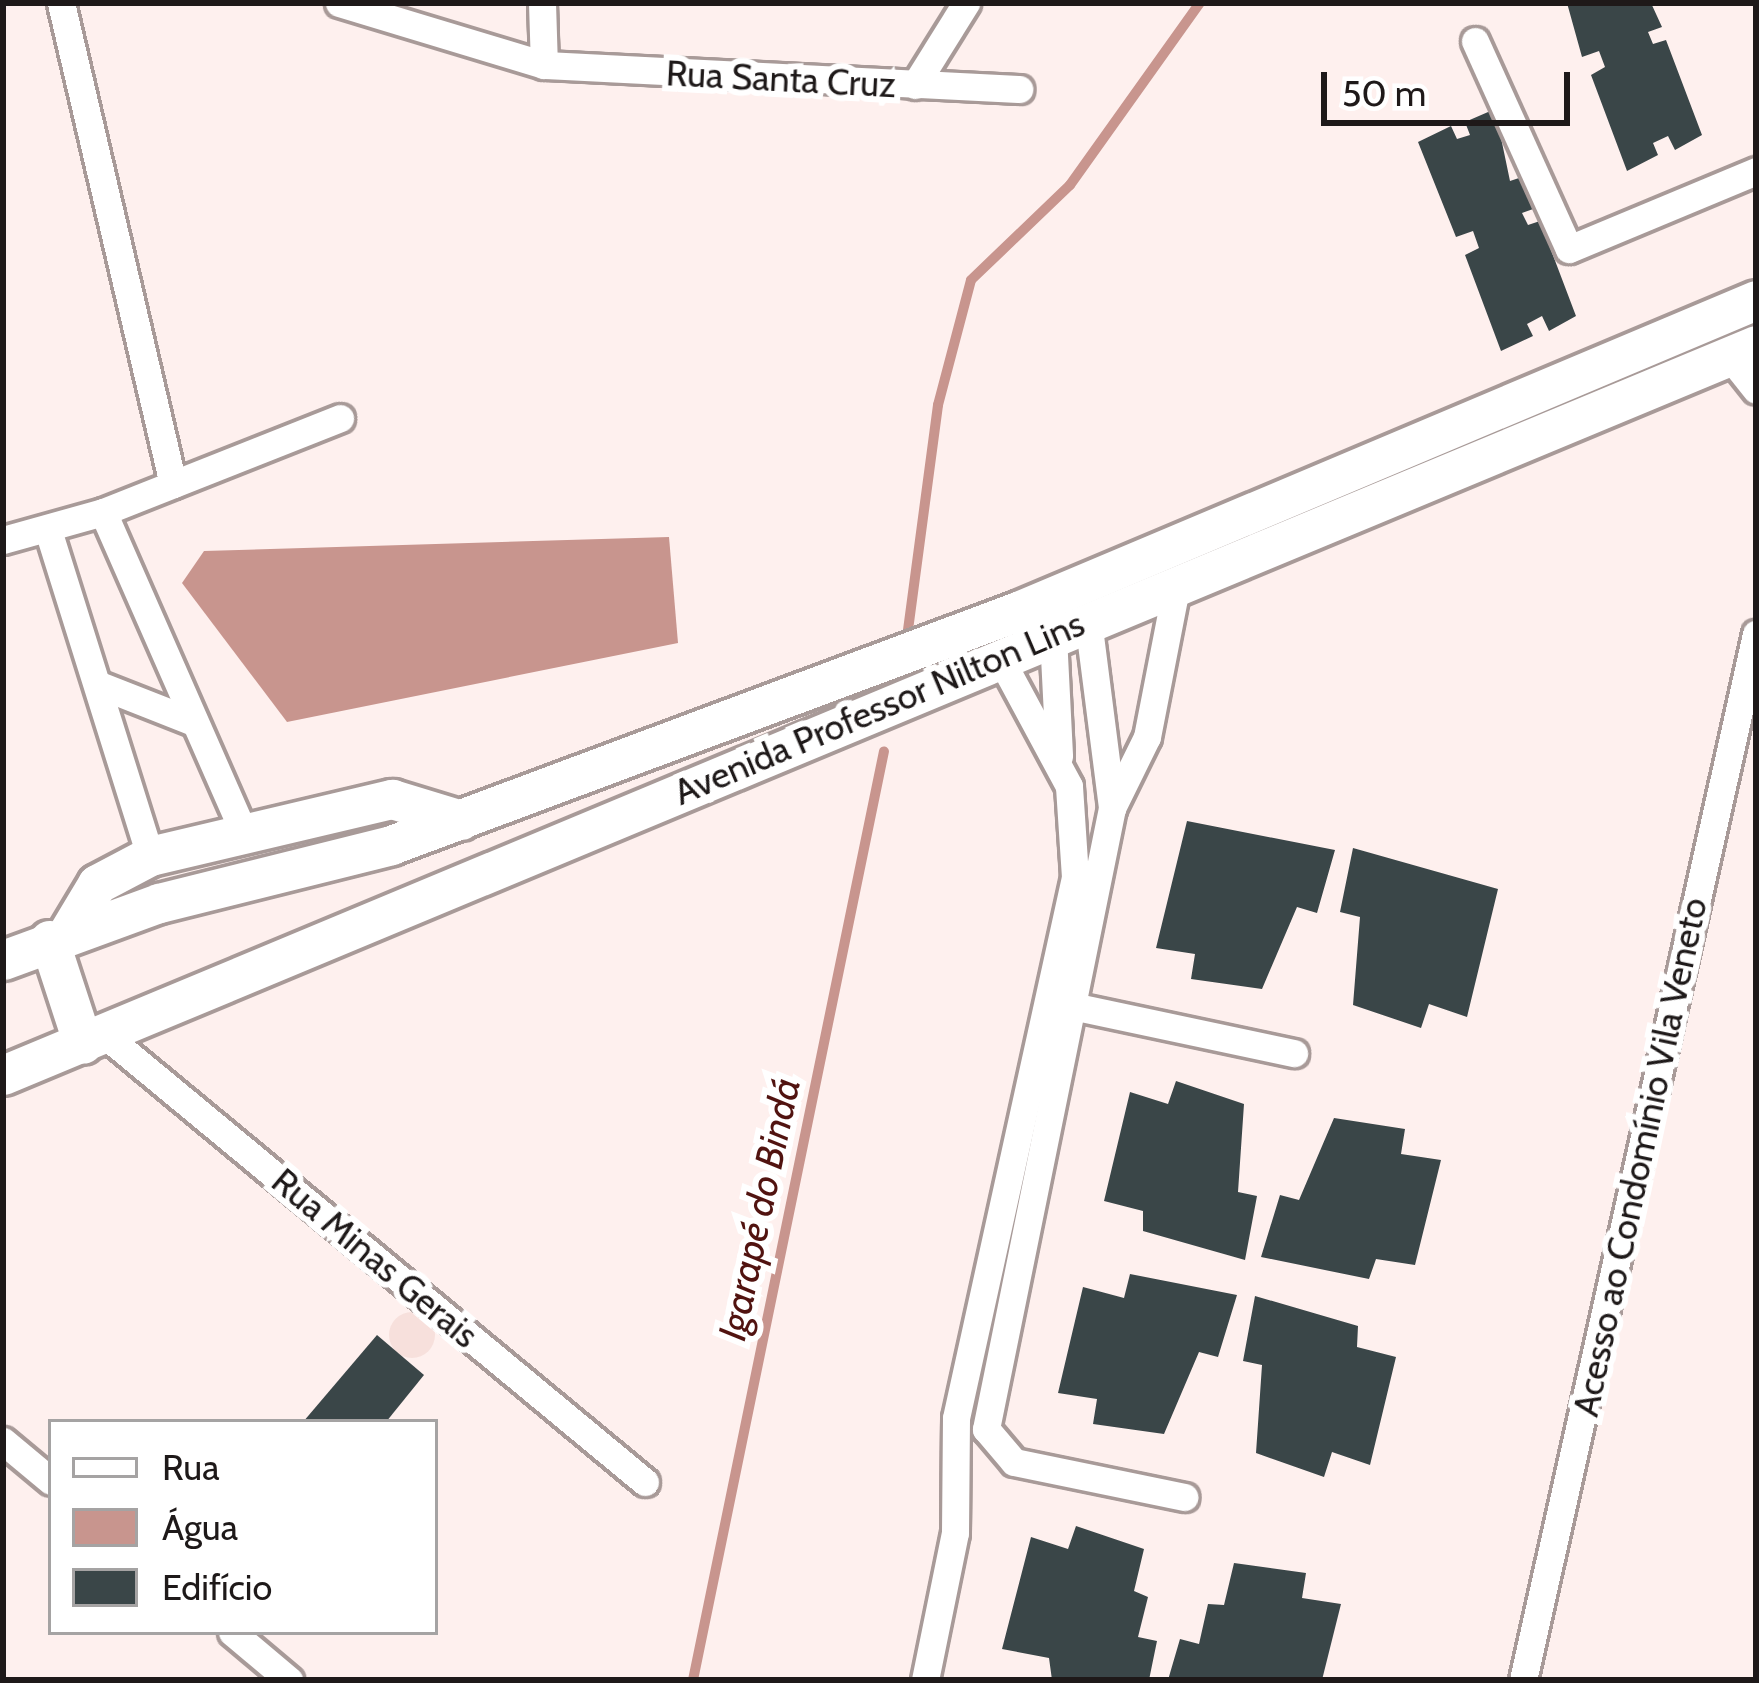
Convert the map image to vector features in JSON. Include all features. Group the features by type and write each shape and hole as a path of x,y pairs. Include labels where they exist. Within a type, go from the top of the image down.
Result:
{"main road":[{"name":"Avenida Professor Nilton Lins","path":"3,960 58,937 460,820 868,667 1755,300"},
{"name":"Avenida Professor Nilton Lins","path":"3,1075 1742,350"},
{"path":"94,1040 58,937 97,884 150,856 392,799 460,820"}],"street":[{"path":"61,3 173,484"},
{"name":"Rua Santa Cruz","path":"339,3 544,65 1019,89"},
{"path":"542,3 544,65"},
{"path":"915,85 966,3"},
{"path":"1474,40 1569,249 1756,172"},
{"path":"1742,350 1756,390"},
{"path":"3,540 103,512 340,418"},
{"path":"103,512 245,836"},
{"path":"48,530 102,686 150,856"},
{"path":"1177,583 1147,737 1112,808 1077,1007 986,1430 1014,1462 1184,1497"},
{"path":"1071,628 1112,808"},
{"path":"925,1680 955,1533 956,1418 1069,914 1074,830 1059,760 1071,628"},
{"name":"Acesso ao Condomínio Vila Veneto","path":"1523,1680 1756,634"},
{"path":"1000,658 1059,760"},
{"path":"102,686 191,721"},
{"path":"1077,1007 1294,1053"},
{"name":"Rua Minas Gerais","path":"94,1040 645,1482"},
{"path":"3,1441 48,1478"},
{"path":"236,1635 290,1680"}],"shaded area":[{"path":"412,1312 428,1319 435,1335 428,1351 412,1358 396,1351 389,1335 396,1319"}],"water":[{"path":"669,537 678,643 287,722 182,583 204,551"}],"building":[{"path":"1567,3 1651,3 1662,27 1648,32 1653,44 1666,40 1702,135 1675,150 1668,136 1653,143 1658,155 1627,171 1591,75 1605,67 1599,51 1582,57"},
{"path":"1495,109 1510,181 1522,177 1536,208 1522,213 1528,225 1540,221 1576,316 1549,331 1542,316 1527,324 1533,336 1501,351 1465,255 1479,248 1473,231 1456,237 1418,142 1451,126 1457,139 1470,135 1465,122"},
{"path":"1187,821 1335,850 1317,913 1297,907 1262,989 1191,979 1195,954 1156,948"},
{"path":"1353,848 1498,889 1467,1017 1429,1004 1421,1028 1353,1005 1360,917 1340,912"},
{"path":"1176,1081 1244,1104 1238,1192 1257,1196 1245,1260 1143,1231 1143,1211 1104,1201 1130,1092 1168,1104"},
{"path":"1334,1118 1405,1129 1401,1154 1441,1160 1415,1265 1376,1259 1369,1279 1261,1257 1280,1195 1299,1200"},
{"path":"1130,1274 1237,1295 1218,1357 1199,1352 1164,1434 1093,1424 1097,1399 1058,1393 1083,1287 1124,1298"},
{"path":"1255,1296 1358,1326 1357,1347 1396,1357 1370,1465 1332,1452 1324,1477 1256,1453 1262,1365 1243,1361"},
{"path":"377,1335 424,1375 388,1419 306,1419"},
{"path":"1076,1526 1144,1549 1134,1591 1148,1597 1138,1637 1157,1641 1149,1680 1052,1680 1049,1658 1002,1649 1031,1537 1068,1549"},
{"path":"1234,1563 1306,1573 1302,1598 1341,1604 1322,1680 1168,1680 1180,1639 1199,1644 1208,1604 1224,1605"}],"waterway":[{"name":"Igarapé do Bindá","path":"908,630 938,405 971,280 1070,185 1200,3"},
{"name":"Igarapé do Bindá","path":"693,1680 884,751"}]}
